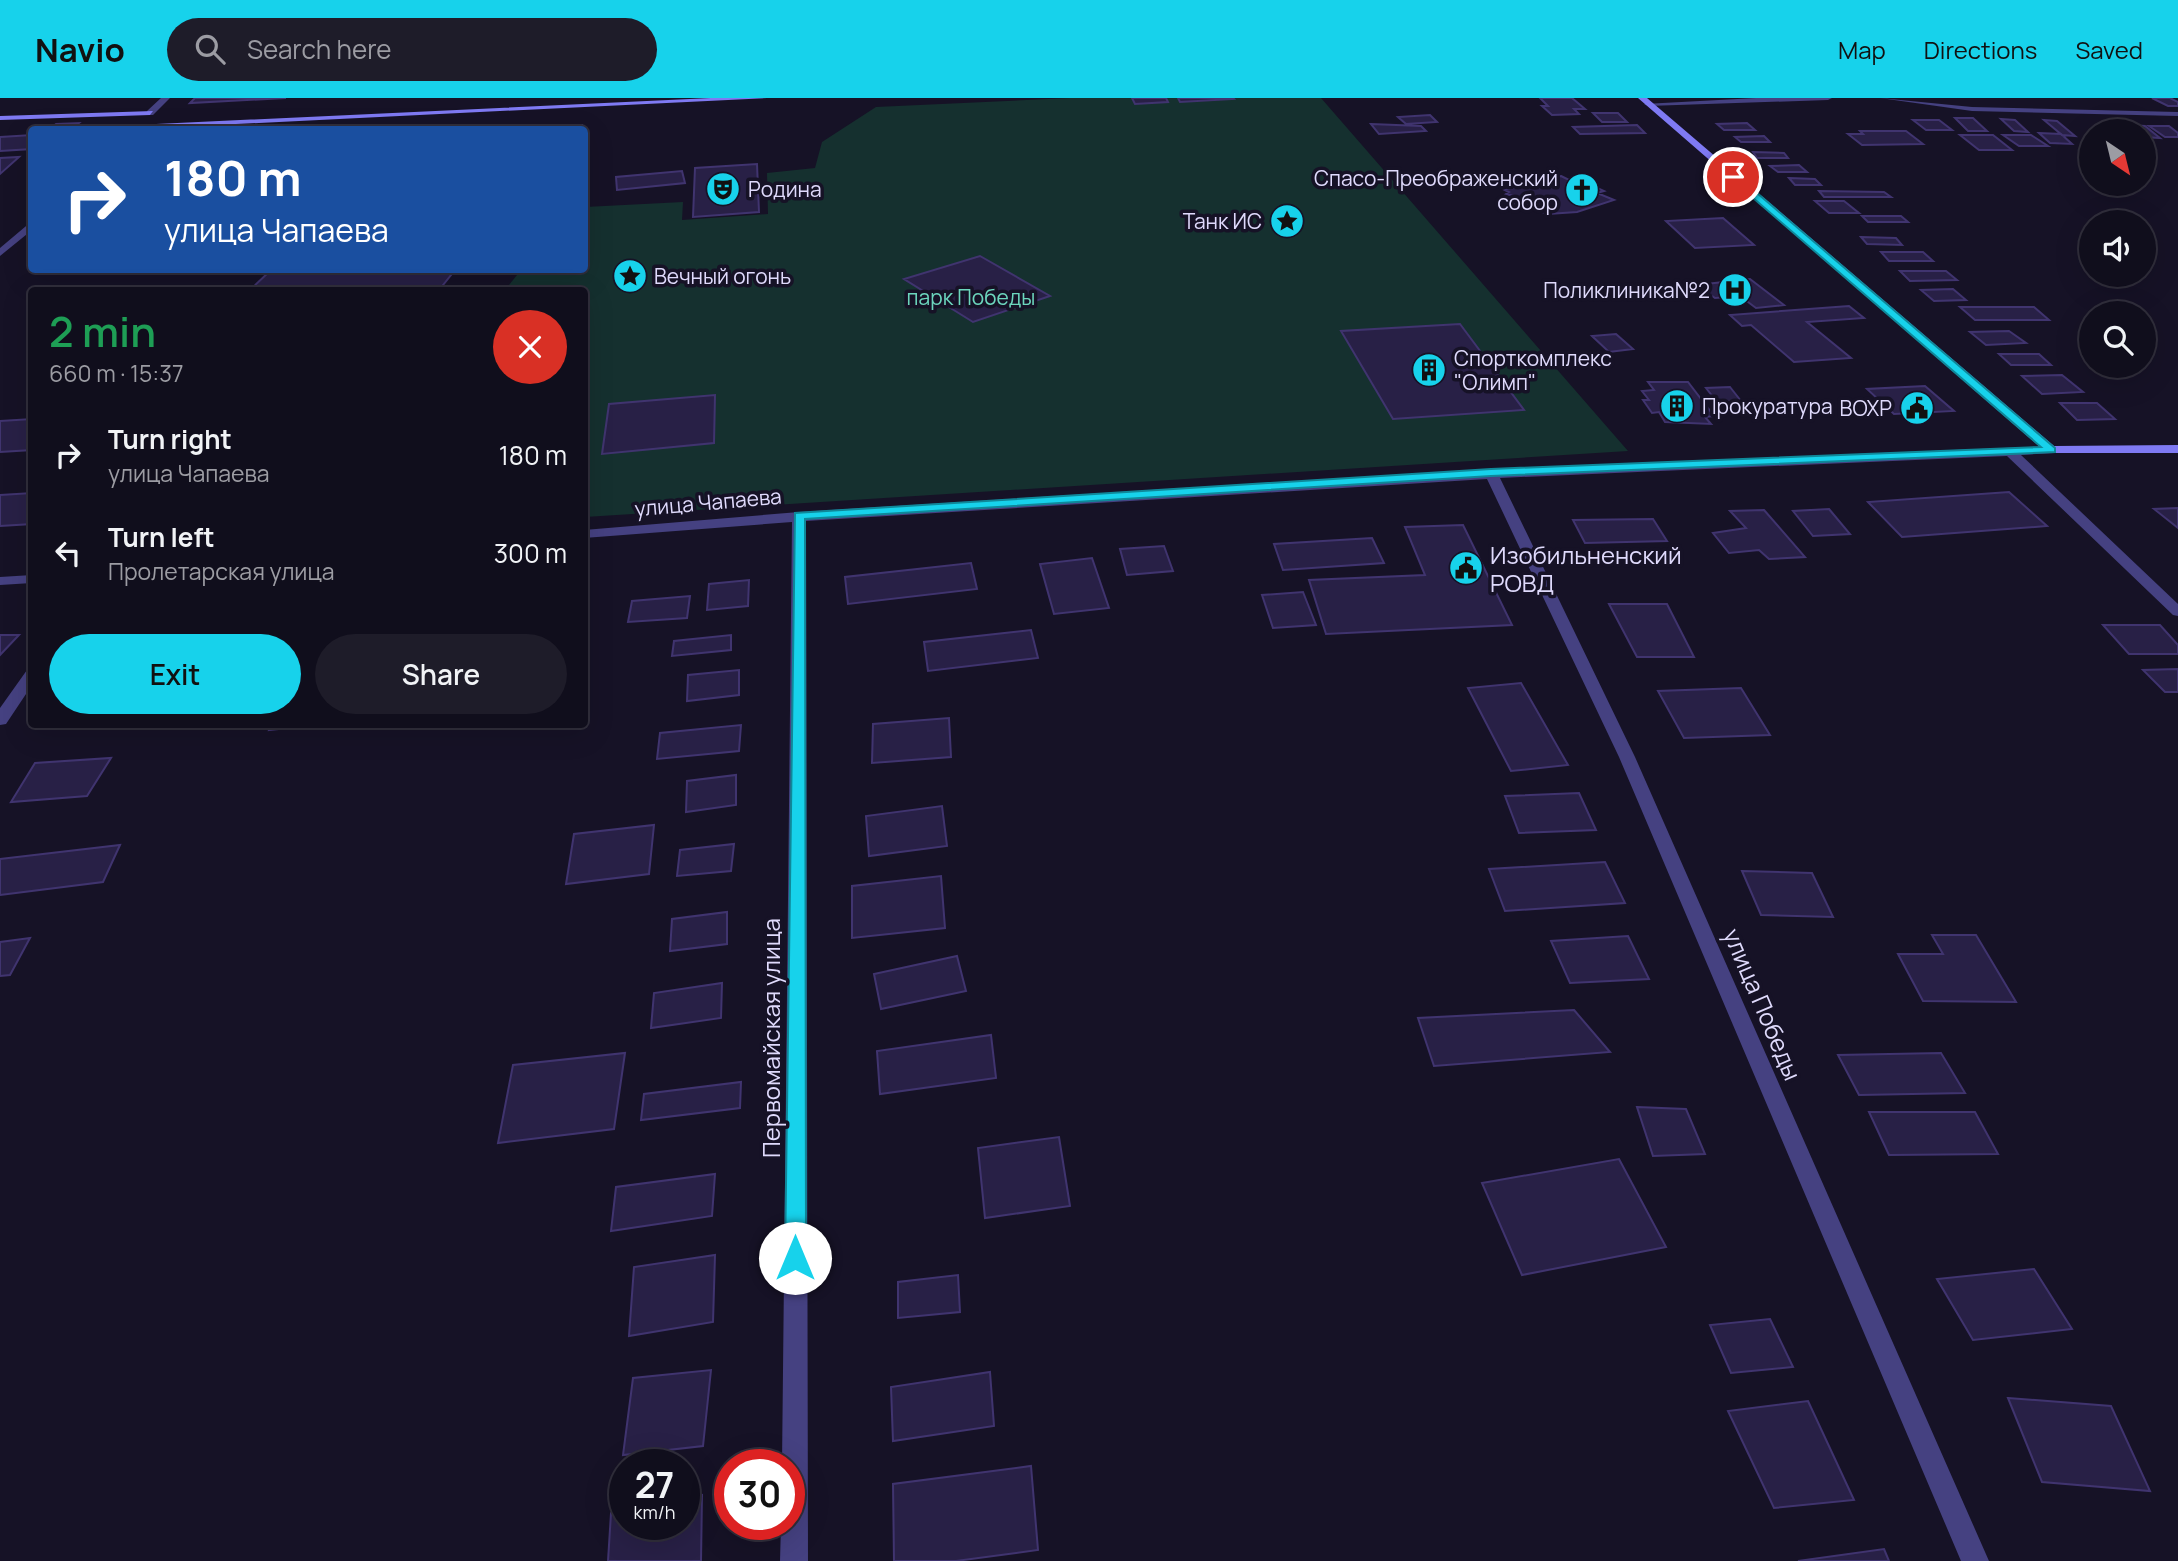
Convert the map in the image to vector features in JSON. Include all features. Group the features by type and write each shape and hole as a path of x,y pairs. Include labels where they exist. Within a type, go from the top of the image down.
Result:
{"street":[{"path":"136,126 166,98"},
{"path":"175,126 763,98"},
{"path":"1645,101 1828,98"},
{"path":"1884,98 1972,109 2178,114"},
{"path":"1645,101 2051,450"},
{"path":"2112,104 2124,111"},
{"path":"0,118 150,113"},
{"path":"0,253 28,228"},
{"name":"улица Чапаева","path":"588,534 799,516 1491,473 2051,450 2178,449"},
{"path":"2011,452 2178,612"},
{"name":"улица Победы","path":"1491,473 1627,757 1975,1561"},
{"name":"Первомайская улица","path":"794,1561 799,516"},
{"path":"0,581 28,579"},
{"path":"0,720 28,679"}],"green space":[{"name":"парк Победы","path":"1070,98 1321,98 1628,451 588,517 588,287 507,287 519,273 588,273 588,207 683,202 682,220 768,214 767,173 815,168 822,142 876,107"}],"building":[{"path":"195,98 286,98 190,103"},
{"path":"1132,98 1166,98 1168,102 1135,104"},
{"path":"1178,98 1233,98 1234,99 1180,102"},
{"path":"1540,98 1572,98 1585,109 1574,109 1579,114 1552,115 1542,106 1548,106"},
{"path":"2152,98 2170,98 2178,102 2178,106 2168,106"},
{"path":"1593,113 1618,113 1627,122 1602,122"},
{"path":"1430,115 1437,122 1406,124 1398,117"},
{"path":"1955,118 1973,118 1987,131 1968,131"},
{"path":"2001,119 2015,120 2028,132 2014,131"},
{"path":"1913,120 1939,120 1952,130 1926,130"},
{"path":"2044,120 2057,121 2075,136 2062,135"},
{"path":"79,123 76,126 54,126"},
{"path":"1747,123 1755,130 1724,130 1717,124"},
{"path":"1371,124 1421,126 1426,131 1379,134"},
{"path":"1637,125 1645,133 1580,134 1573,127"},
{"path":"2156,126 2169,126 2178,133 2178,137 2165,137 2156,131"},
{"path":"1860,131 1906,131 1923,144 1862,145 1848,134 1863,134"},
{"path":"2039,133 2061,134 2072,144 2050,143"},
{"path":"28,135 28,149 0,151 0,137"},
{"path":"1960,135 1993,135 2012,150 1979,150"},
{"path":"2003,135 2031,135 2048,146 2019,146"},
{"path":"1764,136 1770,142 1741,142 1735,137"},
{"path":"1753,152 1784,153 1788,158 1757,158"},
{"path":"19,157 0,174 0,158"},
{"path":"757,164 759,212 693,217 695,168"},
{"path":"1799,165 1807,172 1778,172 1770,166"},
{"path":"682,171 685,183 617,190 616,177"},
{"path":"1561,176 1571,181 1578,179 1604,191 1597,193 1614,200 1577,212 1548,214 1545,213 1549,211 1538,206 1516,204 1514,203 1522,198 1506,194 1509,192 1505,190 1523,186 1516,183"},
{"path":"1789,178 1815,179 1821,185 1795,185"},
{"path":"1819,191 1884,192 1891,197 1824,197"},
{"path":"1815,201 1844,201 1859,213 1829,213"},
{"path":"1862,216 1901,216 1908,222 1868,222"},
{"path":"1723,218 1754,245 1695,248 1666,221"},
{"path":"1861,237 1896,238 1902,245 1867,244"},
{"path":"1881,252 1923,252 1933,261 1889,261"},
{"path":"980,256 1050,296 973,322 904,279"},
{"path":"1900,271 1946,271 1957,280 1910,281"},
{"path":"268,273 453,273 441,287 253,287"},
{"name":"Поликлиника№2","path":"1750,279 1784,305 1756,308 1740,296 1715,298 1697,285"},
{"path":"1953,289 1966,300 1934,301 1921,290"},
{"path":"1849,306 1864,318 1807,322 1851,358 1794,362 1751,325 1742,326 1730,315"},
{"path":"1960,307 2034,307 2049,320 1975,320"},
{"name":"Спорткомплекс \"Олимп\"","path":"1460,324 1524,410 1393,419 1341,331"},
{"path":"2009,331 2026,343 1986,345 1970,332"},
{"path":"1616,334 1633,349 1609,352 1592,336"},
{"path":"1999,354 2039,354 2051,365 2011,365"},
{"path":"2062,375 2083,392 2042,394 2022,376"},
{"name":"Прокуратура","path":"1648,382 1688,382 1714,416 1705,417 1711,424 1665,422 1659,412 1652,413 1643,400 1649,400 1642,391 1654,390"},
{"path":"1925,386 1954,411 1894,414 1867,389"},
{"path":"1730,387 1741,401 1717,402 1706,388"},
{"path":"715,395 714,443 602,454 609,404"},
{"path":"2060,403 2097,403 2115,419 2077,420"},
{"path":"28,419 28,450 0,452 0,421"},
{"path":"2009,492 2047,526 1902,537 1868,502"},
{"path":"28,493 28,524 0,526 0,495"},
{"path":"2178,508 2178,528 2154,509"},
{"path":"1829,509 1850,534 1813,536 1793,511"},
{"path":"1764,510 1805,557 1769,559 1759,550 1729,553 1713,533 1746,528 1730,511"},
{"path":"1653,519 1667,541 1585,543 1573,520"},
{"path":"1463,525 1512,625 1326,634 1309,580 1425,575 1405,527"},
{"path":"1372,538 1384,563 1283,570 1274,544"},
{"path":"1164,546 1173,571 1127,575 1120,549"},
{"path":"1092,558 1109,608 1054,614 1040,564"},
{"path":"971,563 977,589 848,604 845,577"},
{"path":"749,580 748,606 707,610 709,584"},
{"path":"1303,592 1316,625 1273,628 1262,595"},
{"path":"690,596 687,618 628,622 632,601"},
{"path":"1609,604 1667,604 1694,657 1637,657"},
{"path":"2103,625 2160,625 2178,645 2178,654 2129,654"},
{"path":"1031,630 1038,658 928,671 924,642"},
{"path":"0,635 19,635 0,655"},
{"path":"731,635 731,650 672,656 674,641"},
{"path":"2178,669 2178,692 2165,692 2143,670"},
{"path":"739,670 739,695 687,701 688,675"},
{"path":"1521,683 1568,765 1511,771 1468,688"},
{"path":"1741,688 1770,735 1684,738 1658,691"},
{"path":"949,718 951,757 872,763 873,724"},
{"path":"741,725 739,751 657,759 660,733"},
{"path":"111,758 87,796 11,802 35,763"},
{"path":"736,775 736,805 686,812 687,781"},
{"path":"1579,793 1596,830 1519,833 1505,796"},
{"path":"942,806 947,846 869,856 866,816"},
{"path":"654,825 649,874 566,884 574,834"},
{"path":"734,844 731,871 677,876 680,850"},
{"path":"120,845 103,882 0,895 0,859"},
{"path":"1605,862 1625,903 1505,911 1489,869"},
{"path":"1742,871 1812,873 1833,917 1761,915"},
{"path":"941,876 945,928 852,938 852,886"},
{"path":"727,912 727,944 670,951 672,919"},
{"path":"1932,935 1976,935 2016,1002 1923,1001 1898,954 1943,954"},
{"path":"1628,936 1649,979 1570,983 1551,941"},
{"path":"30,938 10,975 0,976 0,942"},
{"path":"957,956 966,991 881,1009 874,974"},
{"path":"722,983 721,1018 651,1028 654,993"},
{"path":"1574,1010 1610,1052 1434,1066 1418,1018"},
{"path":"991,1035 996,1078 880,1094 877,1051"},
{"path":"625,1053 614,1129 498,1143 513,1065"},
{"path":"1941,1053 1965,1093 1859,1095 1838,1055"},
{"path":"741,1082 740,1108 641,1120 644,1094"},
{"path":"1637,1107 1686,1109 1705,1154 1653,1156"},
{"path":"1869,1112 1975,1112 1998,1154 1889,1155"},
{"path":"1059,1137 1070,1206 985,1218 978,1148"},
{"path":"1619,1159 1666,1247 1522,1275 1482,1183"},
{"path":"715,1174 712,1216 611,1231 616,1187"},
{"path":"715,1255 713,1322 629,1336 634,1267"},
{"path":"2034,1269 2072,1329 1973,1340 1937,1279"},
{"path":"958,1275 960,1312 898,1318 898,1282"},
{"path":"1770,1319 1793,1367 1731,1373 1710,1325"},
{"path":"711,1370 703,1446 624,1449 633,1378"},
{"path":"990,1372 994,1426 893,1441 891,1387"},
{"path":"2008,1398 2111,1406 2150,1491 2042,1482"},
{"path":"1808,1401 1854,1500 1774,1508 1728,1411"},
{"path":"1031,1466 1038,1550 956,1561 894,1561 893,1484"},
{"path":"700,1495 701,1561 608,1561 609,1540 700,1540"},
{"path":"1884,1549 1889,1561 1798,1561"}],"place":[{"name":"Родина","path":"723,189"},
{"name":"Спасо-Преображенский собор","path":"1582,190"},
{"name":"Танк ИС","path":"1287,221"},
{"name":"Вечный огонь","path":"630,276"},
{"name":"Поликлиника№2","path":"1735,290"},
{"name":"Спорткомплекс \"Олимп\"","path":"1429,370"},
{"name":"Прокуратура","path":"1677,406"},
{"name":"ВОХР","path":"1917,408"},
{"name":"Изобильненский РОВД","path":"1466,568"}],"route":[{"path":"795,1258 799,516 1491,473 2051,450 1733,177"}]}
